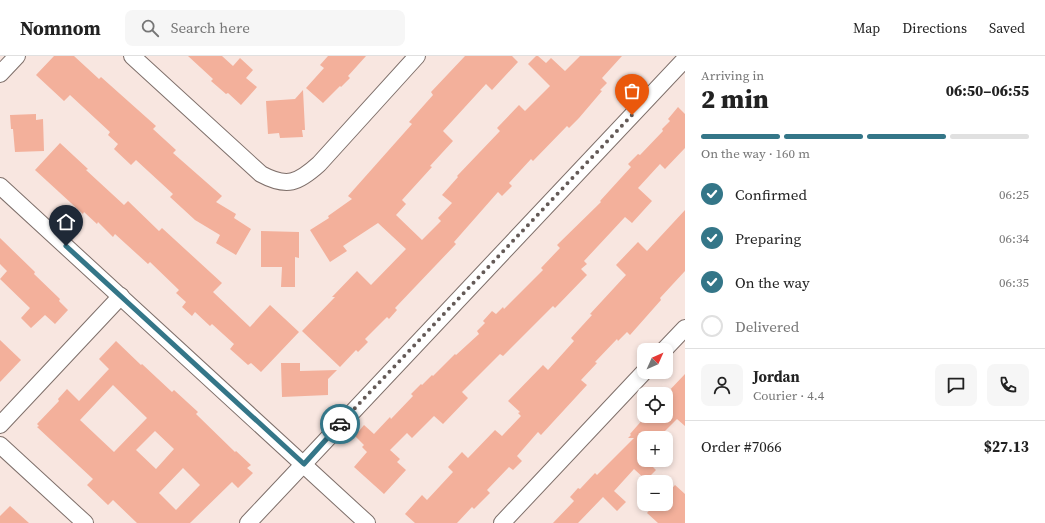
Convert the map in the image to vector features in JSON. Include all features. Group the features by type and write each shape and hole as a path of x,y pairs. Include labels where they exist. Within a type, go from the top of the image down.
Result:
{"street":[{"path":"0,74 17,56"},
{"path":"132,56 261,174 275,180 288,183 303,178 319,164 417,56"},
{"path":"248,523 685,59"},
{"path":"0,186 367,523"},
{"path":"0,425 121,296"},
{"path":"671,343 685,328"},
{"path":"502,523 637,379"},
{"path":"0,445 85,523"}],"building":[{"path":"54,56 74,56 99,79 101,77 156,126 153,129 176,150 173,153 222,196 216,202 236,214 234,218 251,229 236,255 216,243 220,235 195,220 170,197 173,194 136,160 131,165 114,149 118,144 108,135 110,132 70,95 64,101 36,75"},
{"path":"188,56 222,56 233,66 240,58 253,70 246,78 257,87 241,105 228,93 226,94 211,81 213,79"},
{"path":"328,56 366,56 348,76 350,78 323,103 306,88 324,68 320,65"},
{"path":"465,56 512,56 518,62 492,90 486,84 443,131 453,141 402,200 406,204 396,215 422,240 441,221 438,218 452,203 442,195 458,177 457,176 500,131 497,128 519,105 525,111 550,86 528,64 536,56 546,63 551,58 565,71 580,56 622,56 602,78 607,83 579,118 569,128 567,126 533,161 531,159 509,183 512,186 502,196 498,192 454,242 456,244 395,308 397,310 389,319 387,317 365,339 368,342 358,352 356,350 340,367 302,331 335,297 332,297 357,271 371,285 406,249 378,223 343,246 347,251 330,262 310,230 329,218 328,216 352,199 348,196 412,124 409,122 433,95 431,92"},
{"path":"303,90 305,130 302,130 303,137 280,138 279,133 268,134 266,101 295,99"},
{"path":"678,107 685,114 685,148 665,169 660,164 638,188 652,201 632,223 625,217 584,261 587,264 581,269 587,275 555,308 553,306 503,356 500,354 462,392 468,398 443,424 434,416 412,438 407,433 390,450 400,459 397,462 406,470 384,494 354,467 367,452 362,447 364,445 355,436 364,425 374,434 390,417 391,419 413,396 411,394 421,384 422,385 432,375 433,376 455,354 456,355 479,334 477,331 485,323 483,321 492,311 496,314 503,307 504,309 543,270 541,268 560,248 557,245 601,202 600,201 631,167 628,164 638,154 640,155 663,131 662,129 670,121 668,119"},
{"path":"36,114 36,120 43,119 44,151 15,152 10,115"},
{"path":"60,143 88,169 86,170 124,205 128,201 159,231 162,228 222,283 213,292 250,327 270,305 299,332 261,372 251,363 248,365 230,349 234,344 212,324 210,326 195,312 192,316 182,307 186,302 176,293 179,290 150,262 148,264 115,234 113,237 98,222 97,224 84,212 83,214 35,170"},
{"path":"685,210 685,271 660,298 661,300 630,335 627,332 618,341 617,339 595,362 597,363 581,380 587,385 541,435 538,432 517,456 522,461 513,470 509,467 487,490 490,493 474,509 472,507 457,523 415,523 405,514 422,495 427,500 453,472 448,467 462,452 468,458 495,430 502,436 521,416 518,413 520,412 508,401 543,365 548,370 574,341 571,338 592,315 590,314 626,275 616,265 638,242 647,251"},
{"path":"261,231 299,232 299,258 295,257 295,287 281,287 282,267 261,267"},
{"path":"0,238 35,272 34,274 60,299 59,301 68,310 55,324 45,315 31,328 21,318 30,308 0,279 7,271 0,264"},
{"path":"0,340 21,360 0,382"},
{"path":"116,341 172,392 174,390 198,412 196,414 235,452 236,451 251,465 247,468 253,473 238,488 232,482 190,523 137,523 113,500 108,505 87,485 93,479 37,427 39,426 37,424 59,401 58,399 67,389 79,401 109,369 99,359","holes":["113,385 147,418 114,452 80,420","155,431 174,449 156,469 136,450","183,468 200,485 176,510 159,493"]},
{"path":"281,363 300,363 300,371 337,370 328,379 328,395 282,397"},
{"path":"685,374 685,426 677,419 673,423 673,387"},
{"path":"640,423 673,423 665,431 637,431 637,467 653,467 656,470 651,475 641,475 634,469 614,491 626,502 617,511 603,497 578,523 553,523 574,501 570,497 578,488 580,489 595,473 597,475 634,438 628,438 631,435 630,434"},
{"path":"675,485 685,494 685,523 658,523 647,513 649,511 673,511 673,487"},
{"path":"10,506 29,523 0,523 0,516"}],"way so far":[{"path":"340,424 632,115"}],"route":[{"path":"66,246 304,464 340,424"}]}
